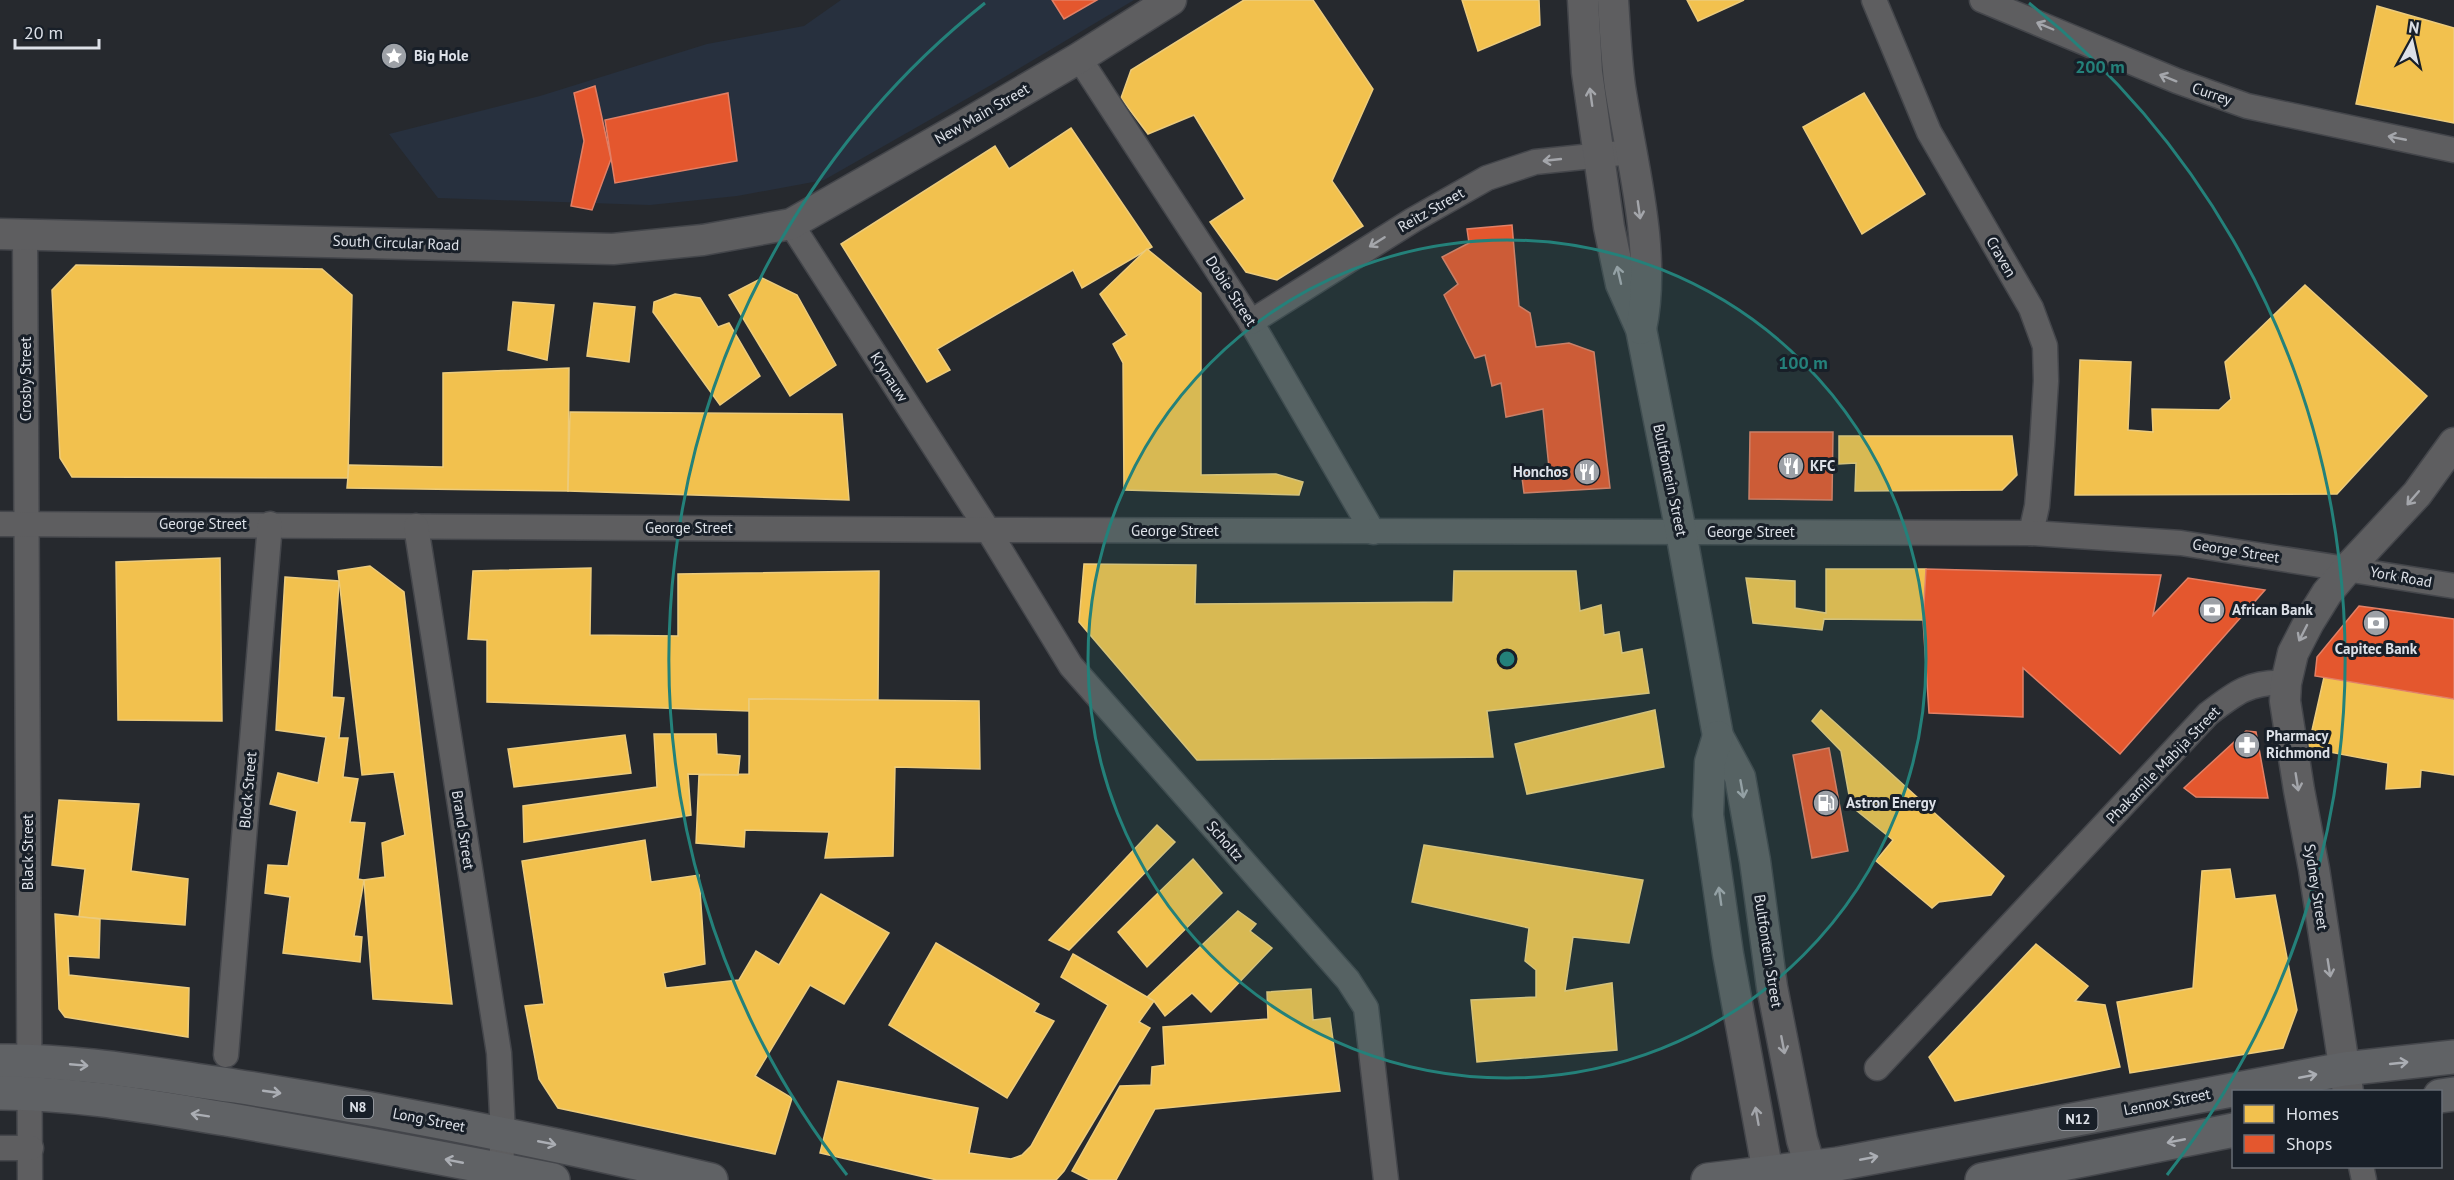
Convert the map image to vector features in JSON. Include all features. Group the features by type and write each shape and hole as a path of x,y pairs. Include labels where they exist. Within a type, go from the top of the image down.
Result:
{"highway":[{"name":"Lennox Street","path":"2289,1090 2454,1058"},
{"name":"Long Street","path":"14,1061 111,1068 292,1095 503,1134 711,1180"},
{"name":"N8","path":"15,1093 112,1101 300,1132 500,1175 553,1180"},
{"name":"Lennox Street","path":"1814,1174 2232,1100"},
{"path":"1982,1180 2232,1130"},
{"path":"1708,1180 1814,1174"}],"street":[{"name":"New Main Street","path":"791,224 1079,58 1171,0"},
{"name":"Bultfontein Street","path":"1583,0 1587,72 1609,227 1621,284 1641,329 1718,736 1740,777 1755,861 1772,987 1802,1140 1814,1174"},
{"name":"Bultfontein Street","path":"1613,0 1617,62 1647,258 1647,291 1641,329"},
{"name":"Craven","path":"1874,0 1929,132 2031,308 2045,346 2046,381 2042,455 2037,506 2031,533"},
{"name":"Currey","path":"1982,0 2176,81 2247,106 2454,150"},
{"name":"Dobie Street","path":"1079,58 1251,322 1373,531"},
{"name":"Reitz Street","path":"1251,322 1413,220 1486,178 1535,162 1631,152"},
{"name":"South Circular Road","path":"13,234 612,249 703,240 791,224"},
{"name":"Krynauw","path":"791,224 988,530"},
{"name":"Crosby Street","path":"13,234 27,524"},
{"path":"2286,683 2293,653 2327,593 2417,494 2454,442"},
{"name":"George Street","path":"0,524 2031,533 2181,543 2348,568"},
{"name":"Black Street","path":"27,524 14,1061 15,1093 31,1148 30,1180"},
{"name":"Block Street","path":"226,1055 270,524"},
{"name":"Brand Street","path":"416,526 499,1053 503,1134 500,1175"},
{"name":"Scholtz","path":"988,530 1071,666 1348,980 1366,1008 1386,1180"},
{"name":"York Road","path":"2348,568 2454,586"},
{"name":"Phakamile Mabija Street","path":"1878,1068 2208,714 2230,697 2249,687 2264,682 2286,683"},
{"name":"Sydney Street","path":"2286,683 2286,712 2298,790 2314,869 2346,1080"},
{"name":"Bultfontein Street","path":"1718,736 1710,762 1708,816 1728,954 1769,1177"},
{"path":"0,1148 31,1148"}],"shaded area":[{"path":"841,0 1134,0 824,180 737,196 650,205 438,198 389,134 540,96 707,44 804,26"}],"building: Homes":[{"path":"1244,0 1313,0 1373,89 1332,181 1363,226 1277,280 1246,272 1210,222 1245,199 1194,115 1148,134 1121,98 1131,70"},
{"path":"1462,0 1539,0 1540,25 1478,51"},
{"path":"1687,0 1744,0 1698,21"},
{"path":"2377,6 2454,28 2454,123 2356,104"},
{"path":"1864,93 1925,194 1862,234 1803,127"},
{"path":"1071,128 1152,247 1082,288 1073,270 937,349 950,370 927,382 841,244 995,146 1009,169"},
{"path":"1147,249 1201,293 1201,475 1276,474 1303,482 1299,495 1124,490 1123,363 1113,344 1127,335 1100,294"},
{"path":"76,265 322,269 352,295 348,478 72,477 60,458 52,290"},
{"path":"762,278 797,295 836,365 790,396 729,295"},
{"path":"2305,285 2427,396 2337,494 2075,495 2080,360 2131,362 2128,430 2153,432 2152,409 2219,410 2231,399 2225,362"},
{"path":"675,294 700,298 718,327 729,323 760,376 720,405 653,312 654,302"},
{"path":"513,302 554,305 547,360 508,350"},
{"path":"594,303 635,307 629,362 587,356"},
{"path":"569,368 568,491 347,488 349,465 443,467 443,373"},
{"path":"570,412 842,414 849,500 568,491"},
{"path":"1839,436 2012,436 2017,475 2002,490 1855,491 1856,463 1839,464"},
{"path":"220,558 222,721 118,720 116,562"},
{"path":"1084,564 1196,565 1195,604 1453,602 1454,571 1576,571 1580,611 1601,605 1604,635 1619,632 1622,653 1642,649 1649,693 1487,711 1493,757 1197,760 1079,622"},
{"path":"370,566 404,592 452,1004 373,999 364,880 385,877 382,843 405,835 394,772 362,775 338,571"},
{"path":"591,568 590,635 678,636 678,574 879,571 878,700 749,699 749,711 487,702 487,640 468,639 473,571"},
{"path":"1826,569 1926,569 1923,620 1824,619 1822,630 1753,623 1746,578 1795,581 1795,608 1826,613"},
{"path":"285,577 339,581 332,697 344,698 339,738 348,738 343,777 358,779 350,822 365,823 358,879 364,880 354,936 362,937 360,962 283,953 290,897 265,893 268,865 288,866 297,811 270,804 278,773 318,783 326,737 276,730"},
{"path":"2324,677 2454,699 2454,775 2421,770 2420,787 2386,789 2388,763 2308,748"},
{"path":"749,699 979,701 980,769 895,767 893,856 825,858 829,832 745,830 744,847 696,843 699,775 749,774"},
{"path":"1655,710 1664,767 1527,794 1515,744"},
{"path":"1821,710 2004,876 1991,895 1939,902 1932,908 1876,861 1893,840 1851,806 1841,751 1812,721"},
{"path":"654,734 716,734 717,754 740,756 738,775 688,774 691,815 524,842 523,806 657,787"},
{"path":"625,735 631,773 514,787 508,749"},
{"path":"59,800 139,804 131,871 188,879 185,925 79,917 85,869 52,865"},
{"path":"1157,825 1175,842 1069,950 1049,940"},
{"path":"645,840 651,882 699,875 705,964 663,973 666,988 739,980 756,951 779,965 821,894 889,933 844,1004 810,985 755,1076 792,1098 775,1154 558,1108 539,1079 525,1006 544,1004 522,861"},
{"path":"1424,845 1643,880 1629,943 1573,937 1565,991 1612,983 1617,1050 1477,1062 1471,1000 1536,997 1536,970 1525,961 1529,928 1412,902"},
{"path":"1193,859 1222,893 1147,967 1118,932"},
{"path":"2230,869 2235,899 2275,895 2297,1010 2283,1048 2130,1073 2117,1002 2193,988 2202,871"},
{"path":"1238,911 1256,924 1250,931 1272,948 1211,1012 1192,993 1165,1016 1154,1001 1147,997"},
{"path":"55,914 100,919 99,958 68,956 69,975 189,988 188,1037 65,1017 59,1009"},
{"path":"936,943 1039,1004 1034,1012 1054,1021 1007,1098 889,1025"},
{"path":"2036,944 2088,986 2075,1001 2105,1005 2120,1067 1955,1101 1929,1057"},
{"path":"1073,954 1154,1001 1139,1022 1150,1028 1064,1171 1056,1180 937,1180 820,1153 838,1081 978,1108 969,1153 1011,1159 1022,1155 1031,1146 1108,1005 1061,977"},
{"path":"1311,989 1313,1020 1330,1018 1340,1091 1155,1109 1116,1180 1090,1180 1072,1171 1120,1086 1151,1085 1152,1067 1165,1065 1163,1027 1268,1019 1267,992"}],"building: Shops":[{"path":"1052,0 1097,0 1064,19"},
{"path":"595,86 611,159 592,210 571,206 584,141 574,93"},
{"path":"728,93 737,161 615,183 605,120"},
{"path":"1512,225 1519,306 1530,313 1536,347 1569,343 1594,352 1610,488 1524,493 1521,470 1549,468 1543,409 1506,417 1501,383 1492,386 1485,355 1475,358 1444,295 1458,284 1442,257 1469,243 1467,229"},
{"name":"KFC","path":"1750,432 1833,432 1832,500 1749,499"},
{"path":"1926,569 2161,575 2153,615 2188,578 2265,590 2120,754 2023,668 2023,717 1929,713 1923,620"},
{"path":"2359,606 2454,619 2454,699 2315,676 2317,657"},
{"path":"2246,731 2256,732 2268,798 2196,797 2184,788"},
{"path":"1829,748 1848,851 1812,858 1793,755"}],"place":[{"name":"Big Hole","path":"394,56"},
{"name":"KFC","path":"1791,466"},
{"name":"Honchos","path":"1587,472"},
{"name":"African Bank","path":"2212,610"},
{"name":"Capitec Bank","path":"2376,623"},
{"name":"Pharmacy Richmond","path":"2247,745"},
{"name":"Astron Energy","path":"1826,803"}]}
